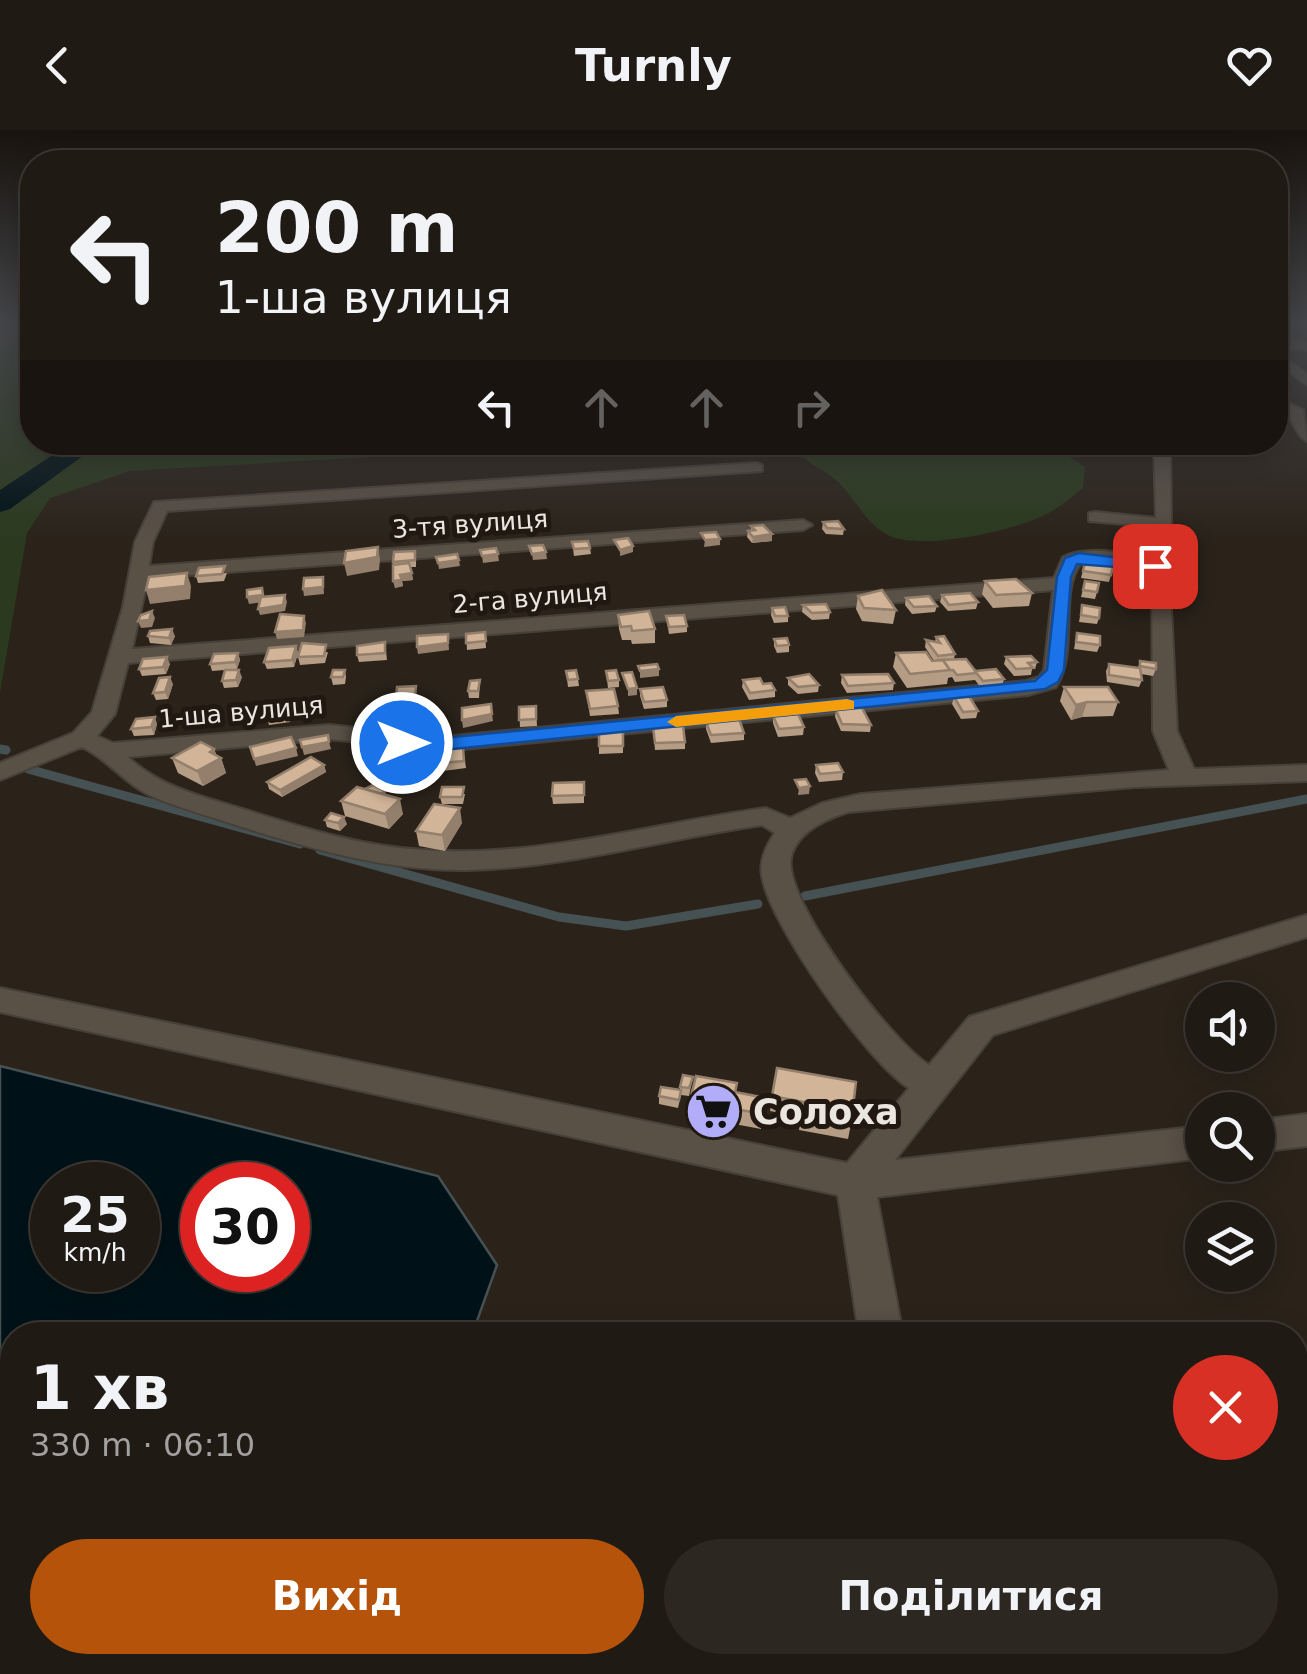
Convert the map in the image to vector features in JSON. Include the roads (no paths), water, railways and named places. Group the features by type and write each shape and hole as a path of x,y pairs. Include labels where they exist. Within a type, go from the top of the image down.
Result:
{"street":[{"path":"1288,409 1298,413 1307,436"},
{"path":"1095,518 1165,524 1162,455"},
{"path":"0,772 82,738 103,714 154,513 164,505 756,468"},
{"name":"3-тя вулиця","path":"140,572 804,525"},
{"path":"1064,584 1068,565 1079,557 1146,564 1162,571 1165,731 1173,756 1187,779"},
{"name":"2-га вулиця","path":"120,657 1064,584"},
{"name":"1-ша вулиця","path":"82,738 110,751 340,732 410,744 443,744 1028,688 1048,682 1055,670 1064,584"},
{"path":"110,751 131,777 177,797 316,838 415,859 534,854 766,816 792,831"},
{"path":"932,1084 892,1056 789,905 776,872 781,849 792,831 812,815 850,803 996,789 1307,773"},
{"path":"879,1322 855,1182 980,1026 1307,926"},
{"path":"0,1000 855,1182 1185,1144"},
{"path":"1275,1134 1307,1130"}],"waterway":[{"path":"0,503 71,455"},
{"path":"4,750 0,749 6,750"},
{"path":"28,769 300,844"},
{"path":"805,896 1307,799"},
{"path":"320,850 559,917 626,926 758,904"}],"place":[{"name":"Солоха","path":"714,1112"}]}
